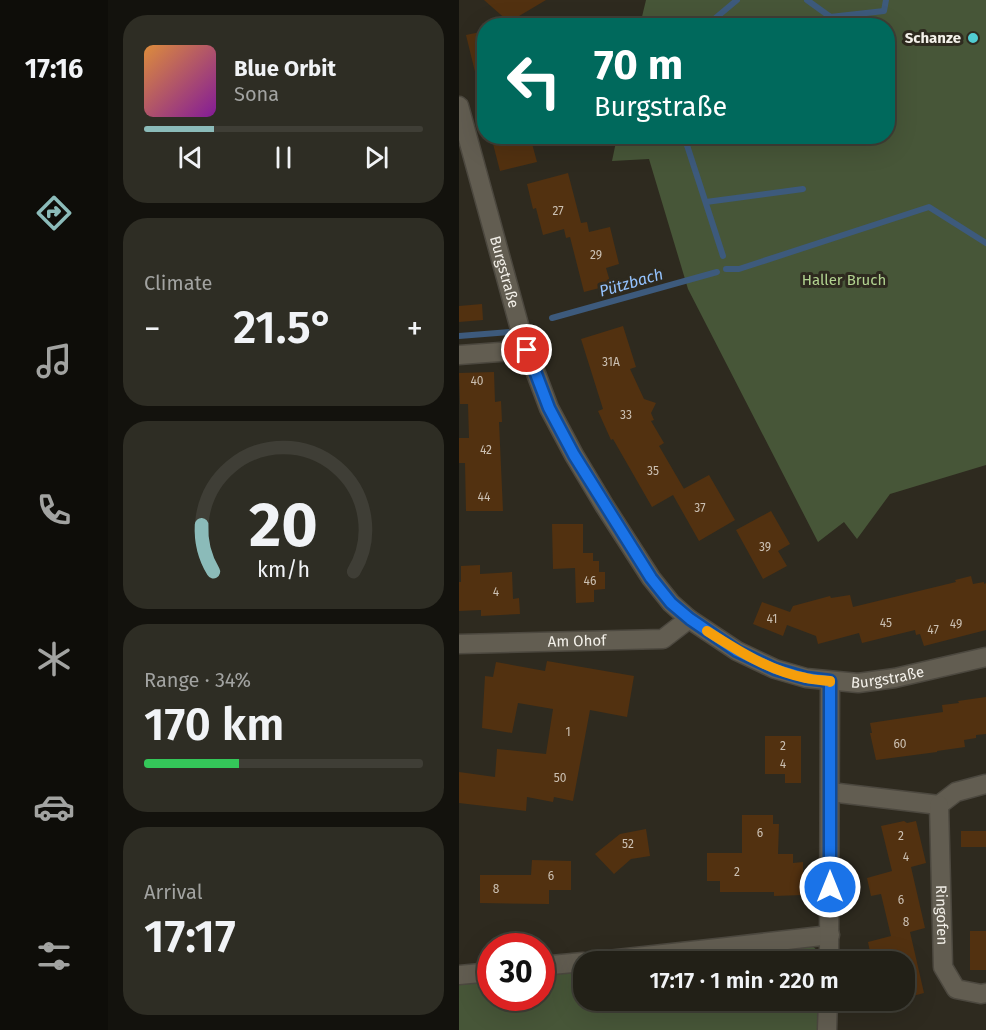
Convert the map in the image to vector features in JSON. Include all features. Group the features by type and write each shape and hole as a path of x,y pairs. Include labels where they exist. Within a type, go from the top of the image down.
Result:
{"street":[{"name":"Burgstraße","path":"459,106 527,350 549,408 574,455 651,578 671,603 737,651 775,669 806,678 858,683 895,678 986,657"},
{"path":"459,355 527,350"},
{"name":"Am Ohof","path":"459,644 663,639 690,619"},
{"path":"829,951 830,681"},
{"path":"830,792 939,805 956,792 986,784"},
{"name":"Ringofen","path":"939,805 943,967 955,989 986,993"},
{"path":"698,951 829,935"},
{"path":"555,965 573,963"},
{"path":"459,975 477,973"},
{"path":"827,1030 828,1011"}],"green space":[{"name":"Haller Bruch","path":"646,0 986,0 986,465 890,494 857,539 844,522 818,542 688,289 649,159 612,161 616,144 895,144 895,18 642,18"},
{"path":"808,942 818,951 728,951"},
{"path":"573,967 573,1011 820,1011 820,1030 459,1030 459,980 477,978 477,1011 555,1011 555,969"}],"building":[{"path":"484,0 546,0 516,18 504,18"},
{"path":"477,33 477,80 466,35"},
{"path":"493,144 532,144 537,162 500,171"},
{"path":"568,173 581,223 587,222 589,232 610,227 619,264 606,268 611,285 584,292 570,237 566,238 564,229 543,235 527,184"},
{"path":"482,304 483,320 459,322 459,306"},
{"path":"623,326 636,367 630,369 644,399 656,403 651,413 654,420 651,421 664,443 659,446 684,489 709,475 735,520 699,541 673,495 652,507 613,439 611,440 598,411 603,409 581,339"},
{"path":"494,372 495,402 501,401 502,422 499,422 503,511 466,511 465,463 459,463 459,438 469,438 468,404 460,404 459,373"},
{"path":"771,511 790,544 778,551 787,566 763,579 736,530"},
{"path":"552,524 583,524 583,553 593,553 593,561 599,561 599,572 605,572 605,589 594,590 594,602 576,603 575,568 553,569"},
{"path":"480,565 480,574 512,572 513,599 519,598 520,614 481,616 481,610 459,611 461,566"},
{"path":"971,576 973,584 986,583 986,630 924,646 920,634 916,635 915,630 862,643 859,633 818,644 816,636 787,625 783,636 753,624 762,602 790,612 793,606 830,596 831,598 850,595 853,607 956,582 955,580"},
{"path":"547,661 634,676 627,717 590,710 573,801 554,797 553,802 527,797 526,811 459,803 459,772 495,777 497,749 546,754 553,709 518,703 512,733 482,728 485,676 493,677 496,662 545,671"},
{"path":"986,697 986,734 964,740 965,747 876,760 870,723 943,712 942,705"},
{"path":"765,736 801,736 801,783 785,783 785,774 765,774"},
{"path":"742,815 773,815 773,824 779,824 778,854 793,854 793,863 803,862 803,895 774,896 774,892 720,892 720,881 707,881 707,853 742,853"},
{"path":"916,821 926,863 911,867 925,928 910,932 914,951 870,951 868,942 891,936 881,894 871,896 867,878 892,871 881,826"},
{"path":"646,829 650,856 631,859 614,874 595,854 620,834"},
{"path":"961,831 986,831 986,847 961,847"},
{"path":"532,860 571,861 571,890 549,890 549,904 480,903 480,875 531,875"},
{"path":"970,931 986,931 986,970 970,970"},
{"path":"915,954 924,993 915,995"}],"waterway":[{"path":"716,18 737,0"},
{"path":"807,0 832,18"},
{"path":"830,17 884,11 886,0"},
{"path":"687,144 723,256"},
{"path":"706,202 803,189"},
{"path":"726,269 739,269 929,207 986,243"},
{"name":"Pützbach","path":"552,318 717,272"},
{"name":"Pützbach","path":"459,336 510,332"}],"slow traffic":[{"path":"707,631 737,651 775,669 830,682"}],"place":[{"name":"Schanze","path":"973,38"}],"route":[{"path":"527,350 549,408 574,455 651,578 671,603 737,651 775,669 806,678 830,681 830,887"}]}
